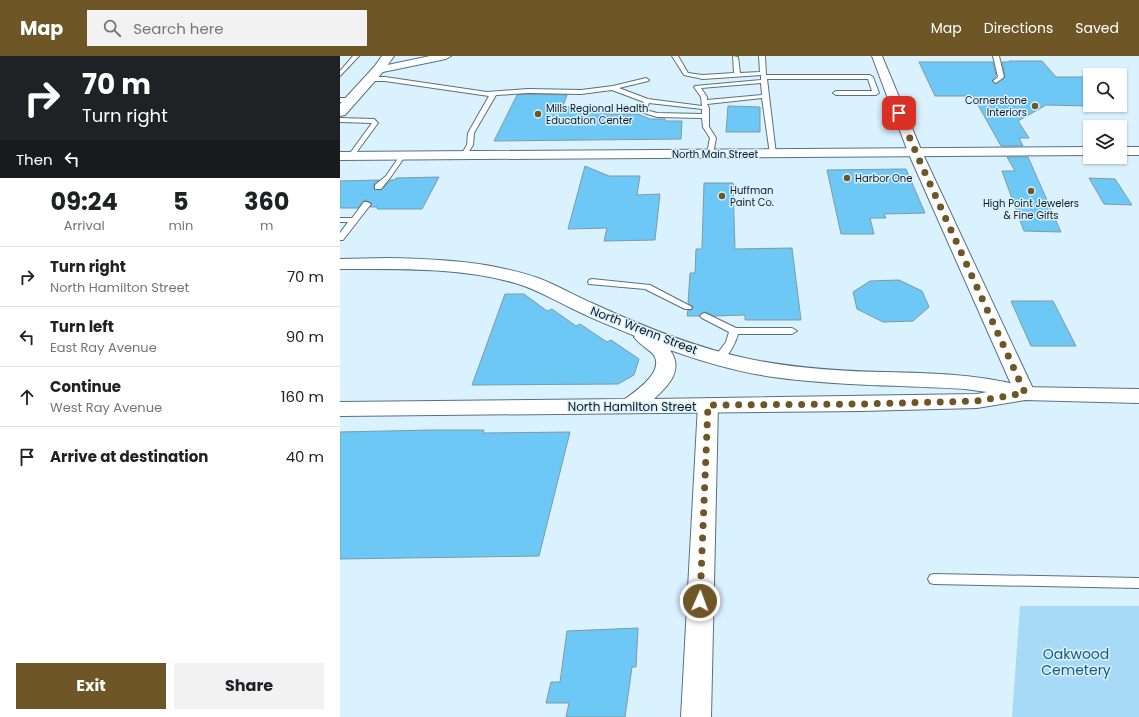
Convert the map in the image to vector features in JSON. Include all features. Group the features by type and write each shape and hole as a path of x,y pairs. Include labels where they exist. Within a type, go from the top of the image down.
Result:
{"street":[{"path":"340,112 346,100 374,75 388,56"},
{"path":"374,75 446,56"},
{"path":"877,56 877,76 915,152 1025,393"},
{"name":"North Main Street","path":"346,156 1083,151"},
{"path":"1127,151 1139,151"},
{"name":"North Wrenn Street","path":"340,264 387,264 475,269 497,273 550,289 587,308 675,345 744,365 786,372 851,378 967,382 1025,393"},
{"path":"630,326 662,351 666,358 666,369 661,380 632,406"},
{"name":"North Hamilton Street","path":"340,409 862,404 977,401 1025,393 1139,396"},
{"path":"696,717 708,405"}],"lane":[{"path":"340,74 356,56"},
{"path":"675,56 686,74 703,77 737,75 763,77 877,76 876,93 836,93"},
{"path":"762,56 765,96 773,154"},
{"path":"996,56 1001,77 996,81"},
{"path":"735,57 737,75"},
{"path":"374,75 385,79 493,95 471,133 470,145 464,155"},
{"path":"710,154 713,138 706,127 704,97 697,87 763,77"},
{"path":"487,94 528,91 581,92 613,88 646,80"},
{"path":"613,88 647,101 673,104 705,105 765,96"},
{"path":"647,101 643,111 657,115 706,116"},
{"path":"340,120 374,121 375,123 346,156"},
{"path":"378,187 388,177 403,156"},
{"path":"340,238 367,204"},
{"path":"340,220 354,220"},
{"path":"592,282 647,287 688,307"},
{"path":"705,316 734,330 792,331"},
{"path":"719,358 731,342 734,330"},
{"path":"934,579 1139,583"}],"green space":[{"name":"Oakwood Cemetery","path":"1020,606 1139,606 1139,717 1012,717"}],"building":[{"path":"1009,61 1042,61 1056,77 1083,77 1083,106 1046,105 1018,121 1029,138 1019,138 1023,146 1001,146 973,96 935,96 919,62 993,62 996,76 992,81 996,84 1005,77 1002,62 1010,62"},
{"path":"517,95 567,95 563,106 611,114 638,114 650,119 665,119 665,121 682,121 681,139 494,141"},
{"path":"728,106 760,107 760,132 726,132"},
{"path":"1007,157 1028,157 1061,232 1024,231 1002,171 1015,171"},
{"path":"585,166 609,176 640,176 637,195 660,194 655,240 604,241 607,228 568,229"},
{"path":"906,169 925,213 884,214 886,218 870,218 874,234 841,234 827,170"},
{"path":"439,177 422,209 377,209 378,207 370,207 372,204 367,200 363,201 358,208 340,208 340,181 379,180 374,184 374,189 381,190 391,180 395,180 396,178"},
{"path":"1089,178 1115,179 1132,205 1104,204"},
{"path":"704,183 733,183 735,249 792,248 801,320 745,320 745,315 714,316 705,312 699,316 687,316 688,310 692,310 693,307 688,303 690,273 695,273 696,249 702,249"},
{"path":"899,280 922,291 929,307 913,321 883,322 857,309 853,292 870,281"},
{"path":"505,294 524,294 547,311 552,309 576,326 580,324 607,342 611,340 639,359 634,375 618,384 472,385"},
{"path":"1011,301 1053,301 1076,346 1031,346"},
{"path":"484,430 483,433 570,432 539,556 340,559 340,432"},
{"path":"638,628 636,667 632,667 625,717 566,717 569,703 546,703 551,682 560,682 567,631"}],"place":[{"name":"Cornerstone Interiors","path":"1035,106"},
{"name":"Mills Regional Health Education Center","path":"538,114"},
{"name":"Harbor One","path":"847,178"},
{"name":"High Point Jewelers & Fine Gifts","path":"1031,191"},
{"name":"Huffman Paint Co.","path":"722,196"}],"route":[{"path":"700,601 705,442 708,405 862,404 977,401 1025,393 899,113"}]}
